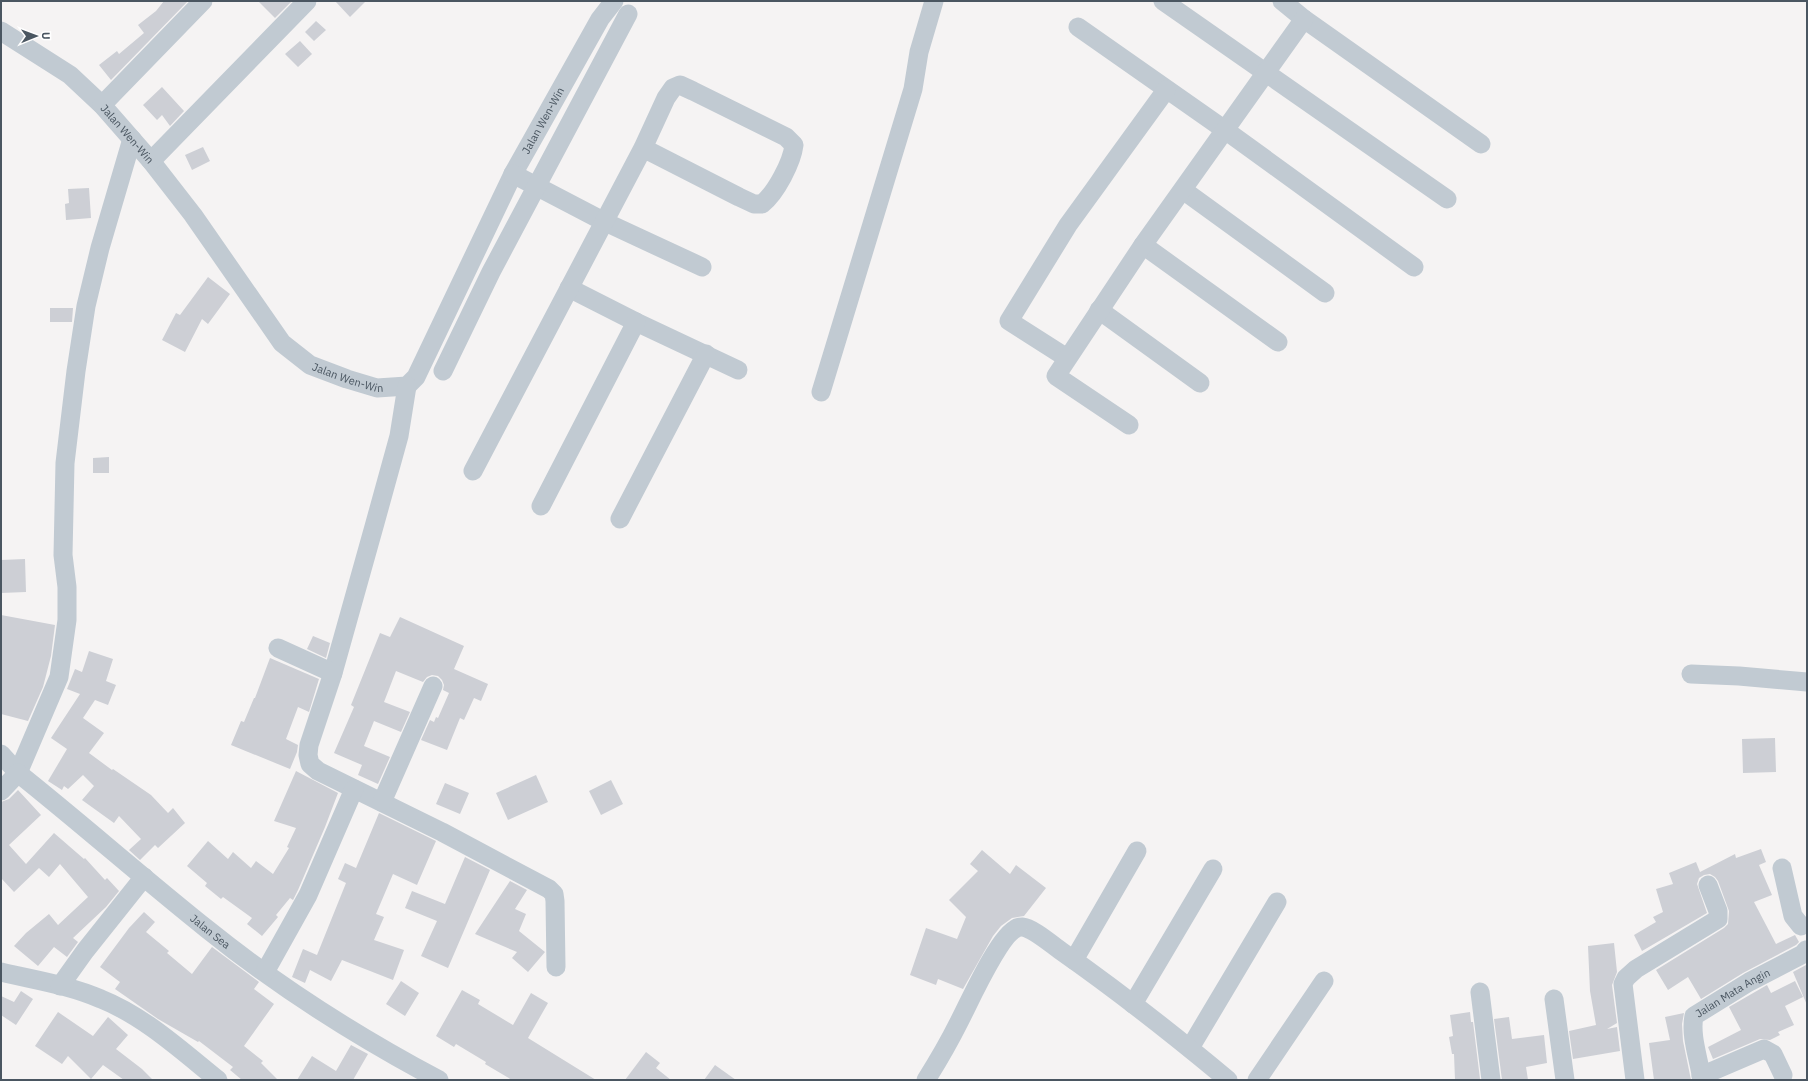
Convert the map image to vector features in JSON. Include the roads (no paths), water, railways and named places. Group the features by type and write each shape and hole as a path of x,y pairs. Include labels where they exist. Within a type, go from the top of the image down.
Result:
{"street":[{"path":"102,106 203,1"},
{"path":"151,161 307,1"},
{"name":"Jalan Wen-Win","path":"1,32 70,75 102,106 132,139 193,215 282,343 310,366 376,388 407,386 416,377 513,174 600,19 614,1"},
{"path":"913,90 918,52 934,1"},
{"path":"821,392 913,90 930,54 946,1"},
{"path":"1162,1 1446,199"},
{"path":"1282,1 1304,19 1481,144"},
{"path":"443,371 572,117 628,14"},
{"path":"1129,425 1056,376 1143,245 1304,19"},
{"path":"1078,27 1225,130 1414,267"},
{"path":"473,471 642,148 666,98 673,88 680,86 786,137 794,145 793,155 782,176 769,199 762,204 754,204 738,197 642,148"},
{"path":"1067,358 1009,321 1068,225 1166,90"},
{"path":"1,791 18,773 59,677 68,620 67,587 63,555 65,463 76,371 86,306 100,248 132,139"},
{"path":"513,174 603,221 702,267"},
{"path":"1183,190 1325,293"},
{"path":"1143,245 1278,342"},
{"path":"569,288 636,322 738,370"},
{"path":"1099,310 1200,383"},
{"path":"541,506 636,322"},
{"path":"620,519 706,354"},
{"path":"407,386 399,436 333,673 314,728 308,756 310,764 318,771 442,832 549,889 554,894 555,900 556,967"},
{"path":"278,648 333,673"},
{"path":"1691,674 1740,676 1807,682"},
{"path":"382,802 433,686"},
{"name":"Jalan Sea","path":"1,754 18,773 207,929 265,972 358,1035 439,1080"},
{"path":"265,972 308,895 354,789"},
{"path":"1074,960 1137,851"},
{"path":"1782,868 1794,916 1804,923 1807,951"},
{"path":"1133,1004 1213,869"},
{"path":"60,986 85,951 144,877"},
{"path":"1635,1080 1622,984 1636,969 1718,919 1718,911 1708,886"},
{"path":"1190,1048 1277,902"},
{"path":"926,1080 942,1053 993,955 1011,931 1017,927 1023,927 1036,934 1074,960 1190,1048 1228,1080"},
{"name":"Jalan Mata Angin","path":"1702,1078 1694,1036 1694,1016 1749,982 1807,951"},
{"path":"1,972 60,986 102,999 132,1015 218,1080"},
{"path":"1257,1080 1324,981"},
{"path":"1480,992 1491,1080"},
{"path":"1554,999 1565,1080"},
{"path":"1702,1078 1764,1049 1773,1054 1783,1075"}]}
